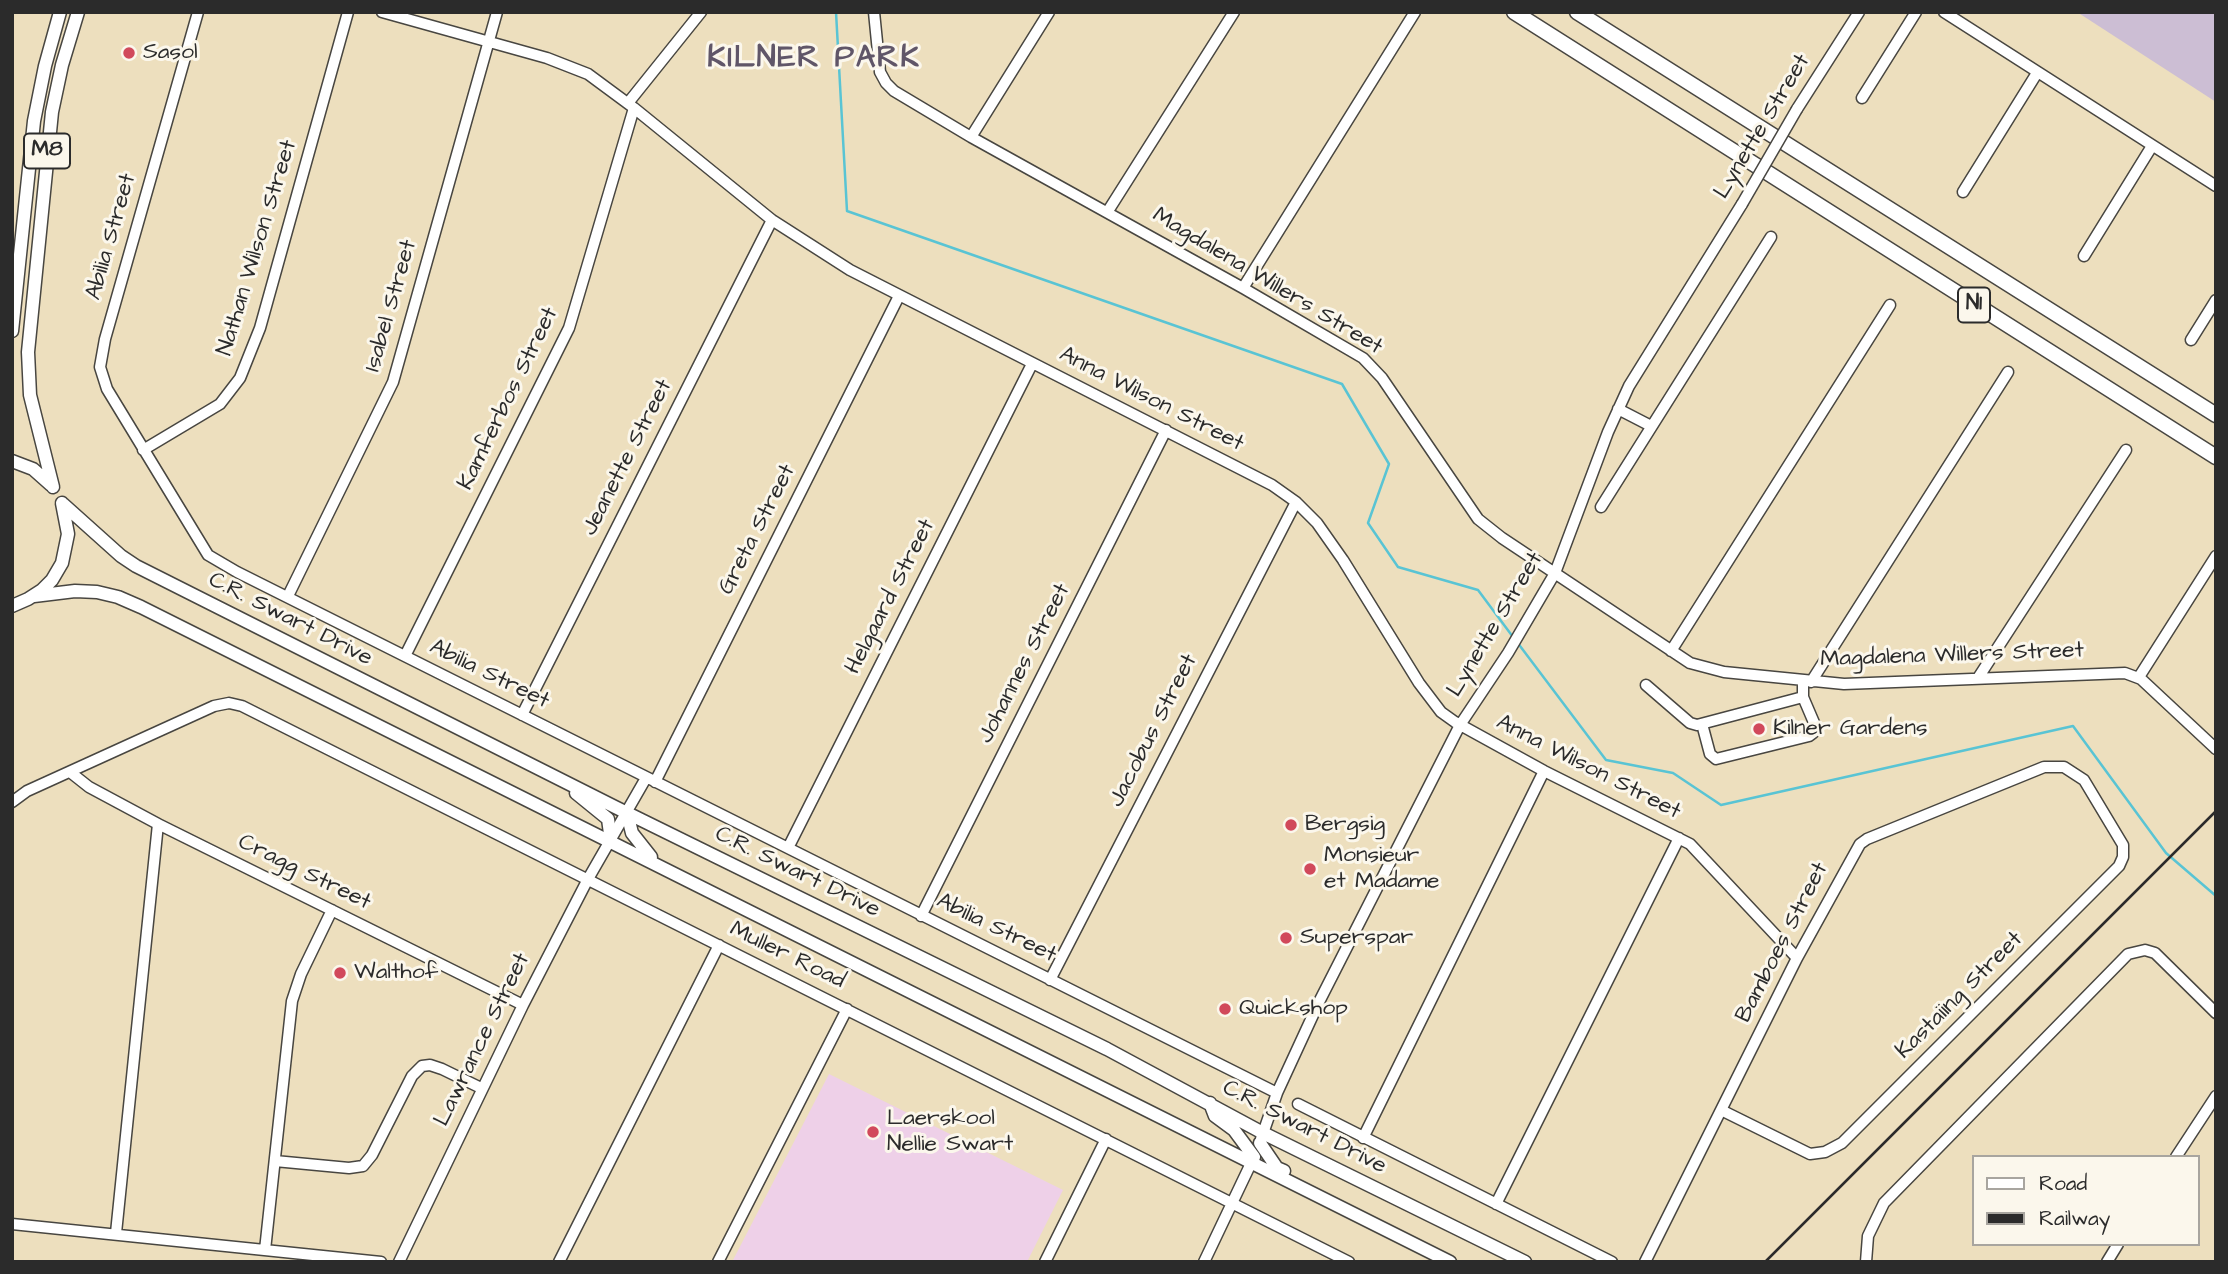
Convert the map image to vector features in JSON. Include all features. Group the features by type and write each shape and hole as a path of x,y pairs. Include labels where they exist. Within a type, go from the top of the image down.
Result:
{"highway":[{"name":"N1","path":"1514,12 2216,457"},
{"name":"N1","path":"1577,12 2216,415"}],"main road":[{"name":"M8","path":"12,331 34,121 60,12"},
{"name":"M8","path":"14,607 34,596 52,580 65,554 68,530 63,504 53,487 30,395 28,352 52,112 64,57 78,12"},
{"name":"M8","path":"12,461 38,473 53,487"},
{"name":"C.R. Swart Drive","path":"63,504 127,561 627,813 1077,1034 1210,1103 1261,1138 1525,1262"},
{"path":"34,596 84,591 118,597 1253,1159 1450,1262"},
{"path":"567,782 575,793 608,819 611,841"},
{"path":"627,813 632,833 655,863"},
{"path":"1210,1103 1215,1116 1234,1130 1253,1159"},
{"path":"1261,1138 1277,1168 1288,1174 1297,1184"}],"street":[{"name":"Abilia Street","path":"198,12 100,359 103,381 208,555 230,569 1277,1093"},
{"name":"Nathan Wilson Street","path":"143,450 220,404 240,378 260,328 348,12"},
{"name":"Anna Wilson Street","path":"383,12 566,64 596,79 772,220 850,270 1272,485 1296,502 1317,523 1427,695 1441,712 1544,771 1679,838 1706,860 1797,958"},
{"name":"Isabel Street","path":"288,596 393,382 497,12"},
{"name":"Kamferbos Street","path":"405,656 569,328 631,106 701,12"},
{"name":"Magdalena Willers Street","path":"874,12 877,58 886,83 900,95 1356,354 1376,369 1473,513 1502,538 1690,663 1708,669 1807,681 1890,683 2107,672 2139,677"},
{"path":"971,137 1049,12"},
{"path":"1108,211 1234,12"},
{"path":"1243,288 1415,12"},
{"name":"Lynette Street","path":"1204,1262 1253,1159 1277,1093 1319,1002 1460,725 1508,653 1555,573 1618,409 1642,364 1859,12"},
{"path":"1862,97 1916,12"},
{"path":"1944,12 2216,186"},
{"path":"1963,192 2038,73"},
{"path":"2084,256 2152,146"},
{"name":"Jeanette Street","path":"522,715 772,220"},
{"path":"1601,507 1771,237"},
{"name":"Greta Street","path":"611,841 651,780 899,296"},
{"path":"2191,340 2216,300"},
{"path":"1671,651 1890,305"},
{"name":"Helgaard Street","path":"789,848 1032,364"},
{"path":"1702,724 1710,754 1716,759 1813,733 1815,725 1803,697 1807,681 2008,372"},
{"path":"1618,409 1651,426"},
{"name":"Johannes Street","path":"921,916 1166,430"},
{"path":"1978,678 2126,450"},
{"name":"Jacobus Street","path":"1050,980 1296,502"},
{"path":"2216,556 2139,677 2216,749"},
{"path":"1646,685 1690,723 1702,724 1803,697"},
{"name":"Muller Road","path":"12,802 27,791 203,711 223,704 242,706 1349,1262"},
{"name":"Bamboes Street","path":"1645,1262 1797,958 1849,860 1865,840 2044,766 2057,765 2067,769"},
{"name":"Kastaiing Street","path":"1721,1110 1801,1152 1825,1152 1842,1143 2121,862 2123,850 2120,838 2086,782 2067,769"},
{"path":"1363,1138 1544,771"},
{"name":"Cragg Street","path":"71,772 89,787 158,824 523,1005"},
{"path":"116,1234 158,824"},
{"path":"1496,1204 1679,838"},
{"name":"Lawrance Street","path":"399,1262 481,1088 588,880 611,841"},
{"path":"265,1250 292,1001 301,974 332,911"},
{"path":"559,1262 719,945"},
{"path":"1866,1262 1868,1236 1884,1203 2128,954 2145,950 2155,953 2216,1013"},
{"path":"718,1262 846,1009"},
{"path":"275,1161 349,1168 363,1166 372,1155 412,1076 422,1066 430,1065 442,1069 481,1088"},
{"path":"2177,1155 2216,1096"},
{"path":"1298,1104 1612,1262"},
{"path":"1045,1262 1106,1139"},
{"path":"12,1224 381,1262"},
{"path":"2107,1262 2117,1246"}],"shaded area":[{"path":"2077,12 2216,12 2216,102"},
{"name":"Laerskool Nellie Swart","path":"829,1074 1063,1190 1027,1262 732,1262"}],"waterway":[{"path":"836,12 847,211 1342,384 1389,464 1368,523 1398,567 1478,590 1513,637"},
{"path":"1517,642 1606,760 1673,773 1721,805 2073,726 2166,853 2216,896"}],"railway":[{"path":"1765,1262 2216,811"}],"place":[{"name":"Sasol","path":"129,53"},
{"name":"Kilner Gardens","path":"1759,729"},
{"name":"Bergsig","path":"1291,825"},
{"name":"Monsieur et Madame","path":"1310,869"},
{"name":"Superspar","path":"1286,938"},
{"name":"Walthof","path":"340,973"},
{"name":"Quickshop","path":"1225,1009"},
{"name":"Laerskool Nellie Swart","path":"873,1132"}],"district":[{"name":"KILNER PARK","path":"814,60"}]}
